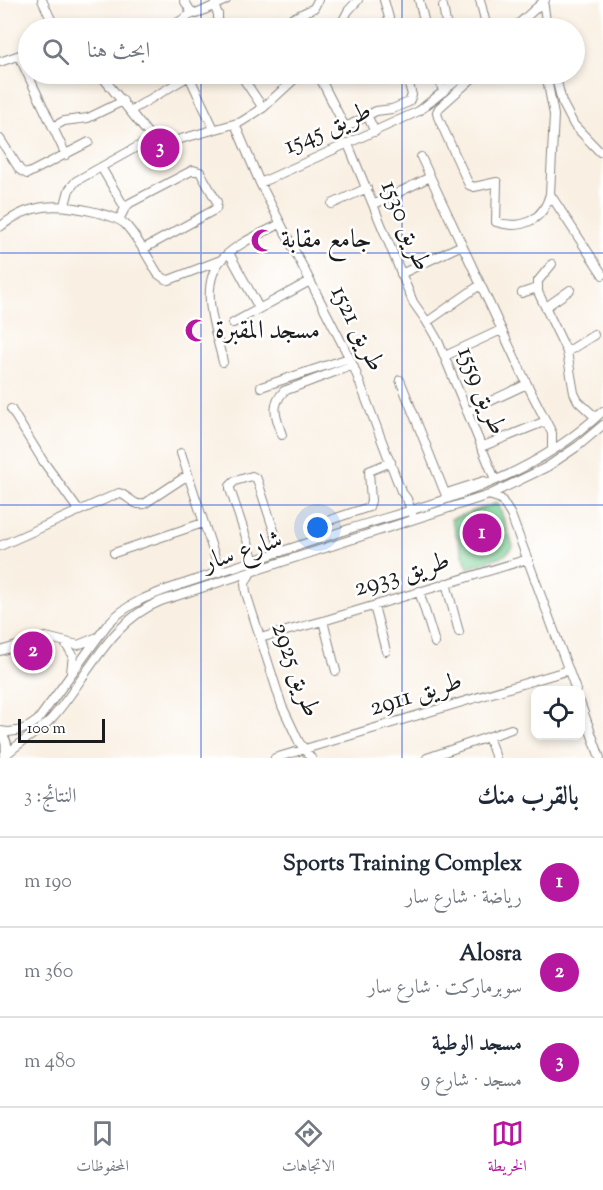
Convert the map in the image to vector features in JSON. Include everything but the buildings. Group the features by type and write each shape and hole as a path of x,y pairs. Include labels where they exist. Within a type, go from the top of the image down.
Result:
{"main road":[{"path":"0,732 6,741 5,756"}],"street":[{"path":"42,0 50,18"},
{"path":"184,0 193,13"},
{"path":"185,18 193,13 199,14 226,0"},
{"path":"293,18 314,8 318,0"},
{"path":"344,18 358,0"},
{"path":"384,0 387,18"},
{"path":"419,0 424,18"},
{"path":"480,0 484,18"},
{"path":"524,18 543,0"},
{"path":"543,0 546,18"},
{"path":"214,6 218,18"},
{"path":"443,6 445,18"},
{"path":"0,62 18,56"},
{"path":"32,84 66,155"},
{"path":"109,84 146,132 153,138 170,142 247,120 289,84"},
{"path":"130,111 174,84"},
{"path":"193,84 214,129"},
{"path":"247,84 263,108"},
{"path":"323,84 343,123 351,125 376,111 396,108 409,102 412,95 409,84"},
{"path":"441,84 443,92"},
{"name":"طريق 1545","path":"260,183 418,111 453,84"},
{"path":"466,84 437,112 438,117 469,185 474,187 497,182 495,220 498,224 529,224 548,202 554,115 548,84"},
{"path":"558,84 562,102 574,125 600,152"},
{"path":"53,127 64,121 88,118 123,101"},
{"path":"385,110 388,125"},
{"path":"368,115 375,132"},
{"name":"طريق 1521","path":"235,124 260,183 351,362 401,491 407,499 411,521"},
{"path":"65,205 72,185 153,138"},
{"path":"0,139 20,170 27,174 89,142"},
{"name":"طريق 1530","path":"348,144 375,204 412,302 427,322"},
{"path":"421,157 501,330 552,433 552,447"},
{"path":"101,167 125,208"},
{"path":"119,220 125,208 193,170 200,172 217,202 216,209 143,249"},
{"path":"375,204 430,177"},
{"path":"332,204 367,188"},
{"path":"550,194 603,275"},
{"path":"0,227 21,213 42,207 65,205 119,220 129,229 158,274 165,279 169,280 221,260"},
{"path":"223,362 209,295 212,276 221,260 229,253 280,224"},
{"path":"401,274 462,245"},
{"path":"229,253 259,308"},
{"path":"552,264 538,280 537,288 567,352 574,393 578,401 592,415"},
{"path":"233,323 310,281"},
{"path":"427,322 480,285"},
{"path":"522,292 537,288"},
{"path":"546,307 570,290"},
{"name":"طريق 1559","path":"427,322 445,356 494,477"},
{"path":"445,356 501,330"},
{"path":"567,352 594,335"},
{"path":"261,387 351,362"},
{"path":"282,435 274,409 277,399 284,391 351,362"},
{"path":"400,380 447,496 521,465 552,447 603,404"},
{"path":"467,412 527,384"},
{"path":"11,409 43,461 79,511"},
{"name":"شارع سار","path":"0,732 14,732 38,720 111,621 135,603 155,593 408,511 447,496 494,483 545,457 580,432 603,411"},
{"path":"481,447 546,421"},
{"name":"شارع سار","path":"5,756 19,742 51,719 90,666 123,627 145,609 160,601 489,495 561,459 603,425"},
{"path":"552,433 566,437"},
{"path":"181,453 220,572"},
{"path":"323,538 319,526 321,523 369,507 369,471 391,462"},
{"path":"0,546 119,494 124,495 135,504 144,504 188,475"},
{"path":"254,561 230,489 235,481 252,476 257,478 281,552"},
{"path":"511,515 508,497 513,485"},
{"path":"489,495 501,499 511,515 575,686"},
{"path":"114,553 203,523"},
{"name":"طريق 2933","path":"260,638 528,559"},
{"path":"246,593 245,583 251,572"},
{"path":"226,580 237,585 246,593"},
{"path":"446,584 459,632"},
{"path":"419,591 435,643"},
{"name":"طريق 2925","path":"246,593 282,706 299,742 311,758"},
{"path":"374,606 386,651"},
{"path":"323,621 336,671"},
{"path":"0,651 46,637 81,645 98,637"},
{"path":"63,641 87,654 90,666"},
{"path":"63,641 73,656 71,675"},
{"name":"طريق 2911","path":"275,758 569,670"},
{"path":"585,716 600,758"},
{"path":"427,758 510,729"},
{"path":"488,737 496,758"}],"green space":[{"path":"498,503 513,546 505,555 468,568 451,519"}],"place":[{"name":"مسجد الوطية","path":"160,148"},
{"name":"جامع مقابة","path":"263,240"},
{"name":"مسجد المقبرة","path":"197,331"},
{"name":"Sports Training Complex","path":"482,533"},
{"name":"Alosra","path":"33,651"}]}
